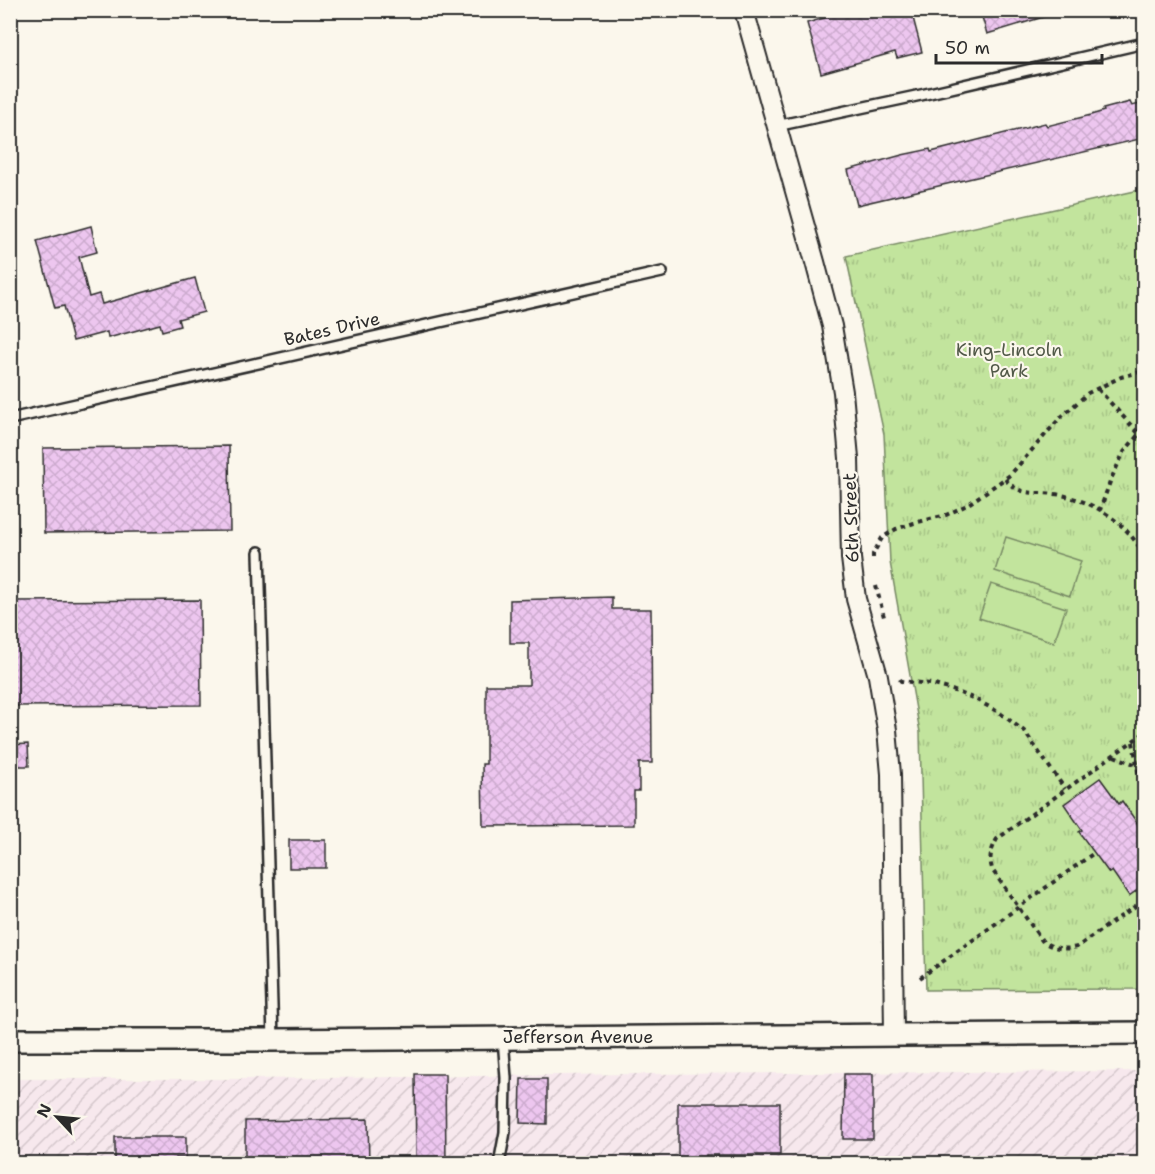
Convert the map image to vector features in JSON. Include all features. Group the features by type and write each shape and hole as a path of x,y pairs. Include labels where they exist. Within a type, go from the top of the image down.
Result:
{"street":[{"name":"6th Street","path":"744,10 832,326 843,392 848,448 851,558 856,599 878,676 887,730 891,774 894,1035"},
{"name":"Jefferson Avenue","path":"10,1040 1144,1033"}],"lane":[{"path":"776,126 1144,44"},
{"name":"Bates Drive","path":"10,419 662,272"},
{"path":"259,552 273,1040"},
{"path":"499,1164 504,1132 506,1078 503,1038"}],"path":[{"path":"873,564 873,554 882,537 896,529 946,515 967,505 1005,479 1060,418 1088,393 1120,377 1144,371"},
{"path":"1098,389 1138,434 1124,452 1100,510"},
{"path":"1005,479 1013,488 1022,492 1061,495 1100,510 1113,518 1131,535 1144,556"},
{"path":"876,585 884,617"},
{"path":"898,671 901,681 931,684 952,690 975,699 1000,713 1024,731 1065,789"},
{"path":"1144,733 997,838 991,851 990,863 993,872 1043,942 1054,948 1065,950 1077,947 1144,900"},
{"path":"1133,741 1139,776 1144,787"},
{"path":"1113,755 1137,765"},
{"path":"1138,823 1144,818"},
{"path":"920,978 1094,853"}],"shaded area":[{"path":"1144,1071 1144,1163 11,1164 11,1079"}],"green space":[{"name":"King-Lincoln Park","path":"1144,189 1144,989 926,990 920,732 890,562 884,434 846,256"},
{"path":"1006,537 1081,561 1070,596 995,571"},
{"path":"991,584 1066,608 1054,642 979,618"}],"building":[{"path":"826,10 911,10 922,52 897,58 895,52 821,73 807,23 828,17"},
{"path":"980,10 1049,10 1050,15 987,34"},
{"path":"1130,102 1132,106 1144,103 1144,138 857,205 848,170 902,155 930,149 931,152 1045,123 1047,126"},
{"path":"91,226 97,252 79,257 89,297 99,294 102,304 195,278 204,312 178,319 180,326 162,331 160,324 108,338 107,332 73,341 64,306 55,308 37,241"},
{"path":"229,446 230,531 44,533 43,448"},
{"path":"612,597 612,609 651,609 652,763 639,763 639,791 634,791 634,825 483,826 482,764 486,764 486,685 529,685 529,643 510,643 510,600"},
{"path":"200,600 201,705 10,706 10,601"},
{"path":"28,744 29,766 10,766 10,745"},
{"path":"1100,778 1119,804 1122,801 1144,833 1144,885 1129,896 1112,871 1109,873 1079,832 1082,830 1064,804"},
{"path":"289,840 326,840 326,868 289,868"},
{"path":"415,1074 445,1074 446,1164 416,1164"},
{"path":"844,1074 873,1074 873,1139 843,1139"},
{"path":"521,1079 547,1079 547,1124 520,1123"},
{"path":"678,1103 780,1103 780,1155 706,1155 706,1164 678,1164"},
{"path":"368,1119 369,1164 245,1164 245,1121"},
{"path":"115,1137 186,1137 186,1158 176,1158 176,1164 115,1164"}]}
